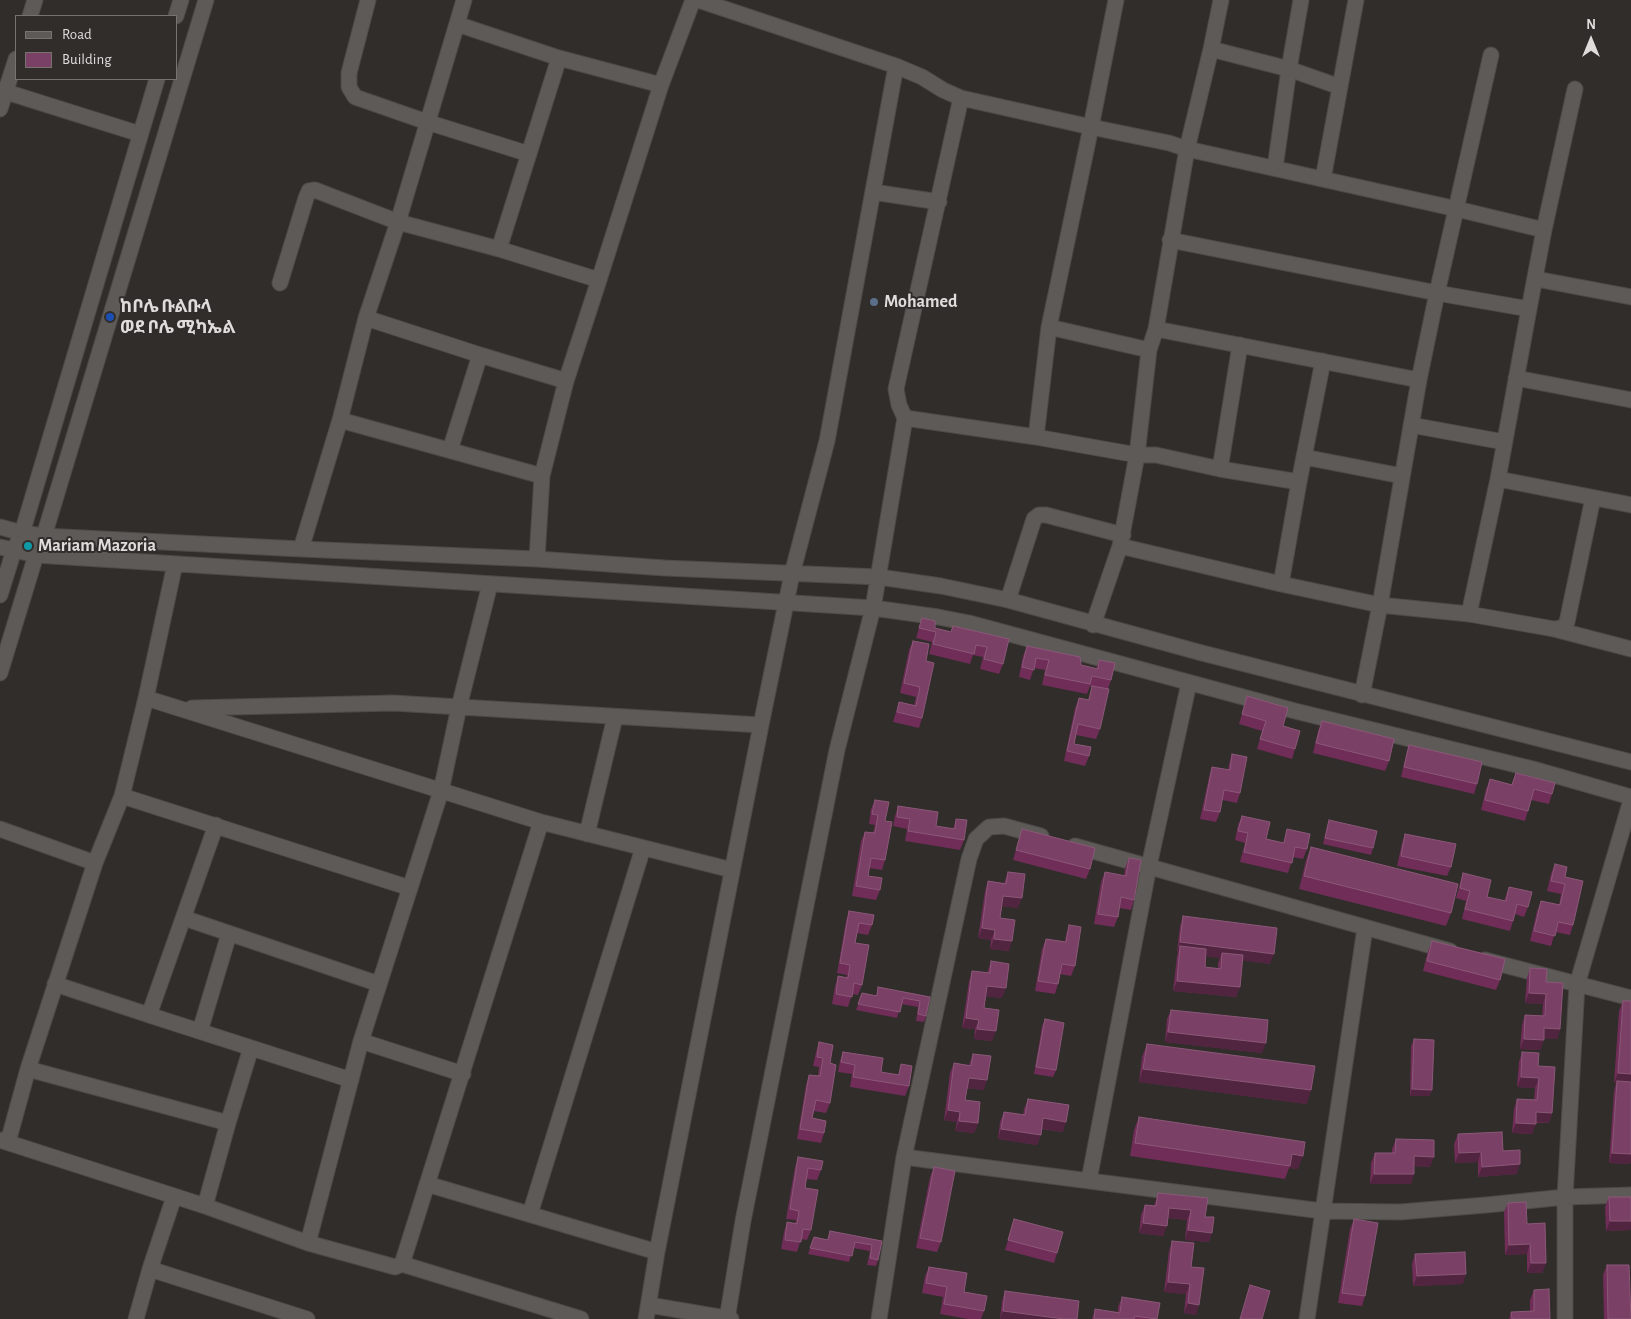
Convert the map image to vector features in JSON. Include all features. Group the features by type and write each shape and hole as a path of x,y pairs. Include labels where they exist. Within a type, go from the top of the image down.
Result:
{"street":[{"path":"176,15 181,0"},
{"path":"0,673 36,555 44,536 206,0"},
{"path":"368,0 349,74 349,87 355,97 529,154"},
{"path":"301,549 340,420 366,318 398,222 464,0"},
{"path":"537,559 542,476 566,381 661,85 693,0"},
{"path":"698,0 896,66 922,76 943,90 961,98 1169,143 1187,149 1544,230"},
{"path":"1036,437 1049,327 1116,0"},
{"path":"1093,625 1122,541 1137,455 1150,350 1156,329 1170,240 1187,149 1221,0"},
{"path":"1275,168 1301,0"},
{"path":"1324,179 1356,0"},
{"path":"457,24 559,58 661,85"},
{"path":"1211,50 1289,69 1340,86"},
{"path":"1362,694 1380,605 1418,380 1491,55"},
{"path":"499,250 559,58"},
{"path":"0,109 3,90 15,61"},
{"path":"896,66 827,441 792,574 657,1252 648,1312 729,1319 743,1221 837,750 879,577 905,418 899,405 896,389 961,98"},
{"path":"0,595 7,549 22,533 157,80"},
{"path":"1469,614 1498,479 1544,230 1575,89"},
{"path":"3,90 140,134"},
{"path":"280,283 306,198 309,191 315,190 398,222 599,280"},
{"path":"873,192 939,202"},
{"path":"1170,240 1529,309"},
{"path":"1536,278 1631,297"},
{"path":"366,318 566,381"},
{"path":"1049,327 1150,350"},
{"path":"1156,329 1418,380"},
{"path":"1220,469 1240,345"},
{"path":"450,450 480,355"},
{"path":"1281,584 1323,361"},
{"path":"1516,378 1631,400"},
{"path":"905,418 1036,437 1137,455 1156,455 1220,469 1299,482"},
{"path":"340,420 542,476"},
{"path":"1411,426 1504,442"},
{"path":"1304,457 1402,476"},
{"path":"1498,479 1631,505"},
{"path":"1554,629 1563,628 1567,622 1592,498"},
{"path":"1008,600 1034,519 1039,515 1046,514 1122,541 1281,584 1380,605 1469,614 1554,629 1631,649"},
{"path":"0,527 44,536 537,559 665,568 879,577 941,586 1008,600 1093,625 1631,762"},
{"path":"7,549 36,555 873,608 938,617 1189,683 1532,769 1631,799 1577,985 1565,1197 1565,1319"},
{"path":"175,564 146,698 122,796 95,864 4,1141 205,1206 308,1243 395,1267 402,1264 581,1319"},
{"path":"308,1243 361,1041 441,791 459,707 490,584"},
{"path":"1089,1180 1149,866 1189,683"},
{"path":"146,698 541,822 732,870"},
{"path":"180,708 393,703 761,725"},
{"path":"587,834 615,716"},
{"path":"122,796 410,888"},
{"path":"402,1264 541,822"},
{"path":"149,1015 216,825"},
{"path":"879,1319 904,1157 969,859 976,839 989,827 1004,826 1364,928 1631,998"},
{"path":"0,828 95,864"},
{"path":"530,1214 643,848"},
{"path":"184,918 379,984"},
{"path":"1307,1319 1364,928"},
{"path":"200,1031 229,934"},
{"path":"55,984 351,1080"},
{"path":"361,1041 462,1074"},
{"path":"205,1206 251,1048"},
{"path":"28,1069 228,1123"},
{"path":"904,1157 1322,1211 1400,1212 1565,1197 1631,1195"},
{"path":"427,1184 657,1252"},
{"path":"136,1319 150,1269 174,1197"},
{"path":"150,1269 307,1319"}],"building":[{"path":"922,618 935,621 935,628 951,632 953,626 1009,639 1003,664 984,659 987,647 976,645 974,654 933,644 936,632 919,628"},
{"path":"913,641 929,644 926,661 934,663 922,718 897,712 899,702 916,706 920,687 904,683"},
{"path":"1027,646 1080,657 1081,665 1098,669 1099,660 1115,663 1111,680 1092,676 1090,684 1045,675 1049,660 1036,658 1034,670 1022,667"},
{"path":"1092,686 1109,689 1100,729 1078,724 1074,744 1091,747 1089,756 1067,751 1079,698 1089,700"},
{"path":"1247,696 1288,708 1283,726 1300,731 1295,749 1260,739 1266,721 1242,714"},
{"path":"1322,721 1394,739 1389,761 1316,743"},
{"path":"1409,745 1482,762 1477,784 1404,767"},
{"path":"1232,754 1247,757 1240,793 1224,790 1220,812 1204,810 1212,767 1230,770"},
{"path":"1516,773 1555,783 1552,794 1534,789 1528,811 1485,800 1490,779 1512,785"},
{"path":"875,800 889,802 885,821 892,822 885,860 871,858 868,876 882,878 880,890 856,886 865,832 875,833 878,815 872,814"},
{"path":"898,806 938,812 936,826 955,829 956,819 967,820 964,840 908,831 910,819 897,817"},
{"path":"1242,816 1270,822 1266,839 1284,843 1287,829 1310,834 1307,849 1295,847 1292,863 1244,852 1248,833 1238,831"},
{"path":"1329,820 1377,831 1373,848 1325,838"},
{"path":"1022,829 1095,848 1090,869 1016,850"},
{"path":"1405,834 1456,844 1451,867 1401,856"},
{"path":"1311,847 1458,884 1451,913 1304,876"},
{"path":"1129,858 1141,860 1134,900 1121,897 1118,917 1098,914 1105,872 1126,876"},
{"path":"1555,864 1567,867 1565,877 1583,881 1573,925 1558,922 1555,936 1534,931 1541,901 1560,905 1565,884 1551,881"},
{"path":"1008,872 1025,874 1022,898 1003,896 1000,918 1015,920 1012,941 994,939 995,930 982,928 988,881 1006,884"},
{"path":"1463,873 1491,880 1487,897 1506,901 1509,887 1532,892 1528,907 1517,904 1513,921 1465,909 1470,891 1460,888"},
{"path":"849,911 874,915 872,925 859,923 855,943 869,945 862,985 854,983 852,997 836,994 838,976 848,978 850,965 840,963"},
{"path":"1183,916 1277,928 1274,954 1180,942"},
{"path":"1069,925 1081,927 1075,966 1062,964 1058,984 1038,981 1046,939 1066,942"},
{"path":"1432,941 1505,959 1500,980 1427,961"},
{"path":"1180,946 1206,949 1205,967 1221,969 1222,953 1243,955 1240,987 1177,981"},
{"path":"991,961 1009,964 1006,988 987,986 984,1008 999,1010 996,1031 977,1029 979,1020 966,1018 972,971 990,973"},
{"path":"1530,968 1547,969 1546,982 1563,983 1560,1029 1544,1028 1544,1040 1524,1039 1525,1015 1545,1016 1546,994 1529,993"},
{"path":"878,987 930,997 926,1016 918,1014 920,1001 903,998 900,1012 858,1004 862,993 877,996"},
{"path":"1623,1001 1631,1001 1631,1074 1618,1073"},
{"path":"1171,1010 1268,1020 1266,1043 1168,1032"},
{"path":"1045,1019 1064,1023 1056,1070 1036,1067"},
{"path":"1414,1039 1434,1040 1432,1090 1412,1089"},
{"path":"819,1042 833,1045 830,1063 836,1065 830,1103 816,1100 812,1118 826,1121 824,1133 800,1129 809,1075 820,1076 823,1058 817,1057"},
{"path":"1147,1044 1315,1066 1311,1090 1143,1069"},
{"path":"843,1052 883,1058 881,1072 899,1075 901,1064 912,1066 909,1086 853,1077 855,1065 841,1062"},
{"path":"1522,1052 1539,1053 1538,1066 1555,1067 1552,1113 1536,1112 1536,1124 1516,1123 1517,1099 1537,1100 1539,1078 1521,1077"},
{"path":"973,1054 991,1056 987,1080 969,1078 965,1100 980,1102 978,1123 959,1121 960,1112 948,1110 954,1063 971,1066"},
{"path":"1617,1081 1631,1082 1631,1154 1612,1153"},
{"path":"1028,1099 1069,1105 1066,1122 1043,1118 1041,1135 1001,1129 1004,1112 1025,1115"},
{"path":"1139,1117 1305,1142 1303,1156 1292,1154 1290,1166 1135,1143"},
{"path":"1502,1132 1503,1151 1520,1150 1520,1164 1482,1167 1481,1152 1459,1153 1458,1134"},
{"path":"1396,1139 1434,1140 1434,1157 1414,1156 1414,1174 1374,1174 1375,1153 1395,1153"},
{"path":"798,1157 823,1161 821,1170 808,1168 805,1188 818,1190 811,1230 803,1229 801,1242 785,1240 787,1222 797,1224 799,1211 790,1209"},
{"path":"934,1167 955,1171 941,1242 920,1238"},
{"path":"1158,1193 1208,1198 1205,1217 1214,1217 1212,1233 1188,1230 1191,1210 1169,1208 1167,1226 1143,1223 1145,1205 1156,1206"},
{"path":"1609,1197 1631,1197 1631,1221 1610,1221"},
{"path":"1526,1202 1527,1224 1545,1223 1546,1263 1531,1263 1530,1244 1509,1245 1508,1203"},
{"path":"1014,1219 1063,1232 1057,1253 1008,1240"},
{"path":"1354,1219 1378,1223 1365,1296 1342,1293"},
{"path":"830,1231 882,1241 878,1260 870,1258 872,1245 855,1242 852,1256 810,1248 814,1237 828,1240"},
{"path":"1172,1241 1194,1243 1191,1267 1204,1268 1199,1305 1188,1303 1190,1284 1168,1282"},
{"path":"1465,1252 1466,1274 1417,1276 1415,1254"},
{"path":"1607,1265 1629,1265 1631,1319 1608,1319"},
{"path":"929,1267 967,1273 964,1292 987,1296 984,1311 944,1304 947,1287 926,1283"},
{"path":"1250,1285 1270,1291 1262,1319 1240,1319"},
{"path":"1549,1289 1550,1319 1512,1319 1511,1312 1534,1311 1534,1290"},
{"path":"1005,1291 1079,1301 1077,1319 1003,1311"},
{"path":"1122,1297 1160,1303 1157,1319 1135,1316 1134,1319 1094,1319 1095,1309 1120,1313"}],"place":[{"name":"Mohamed","path":"874,302"},
{"name":"ከቦሌ ቡልቡላ ወደ ቦሌ ሚካኤል","path":"110,317"},
{"name":"Mariam Mazoria","path":"28,546"}]}
